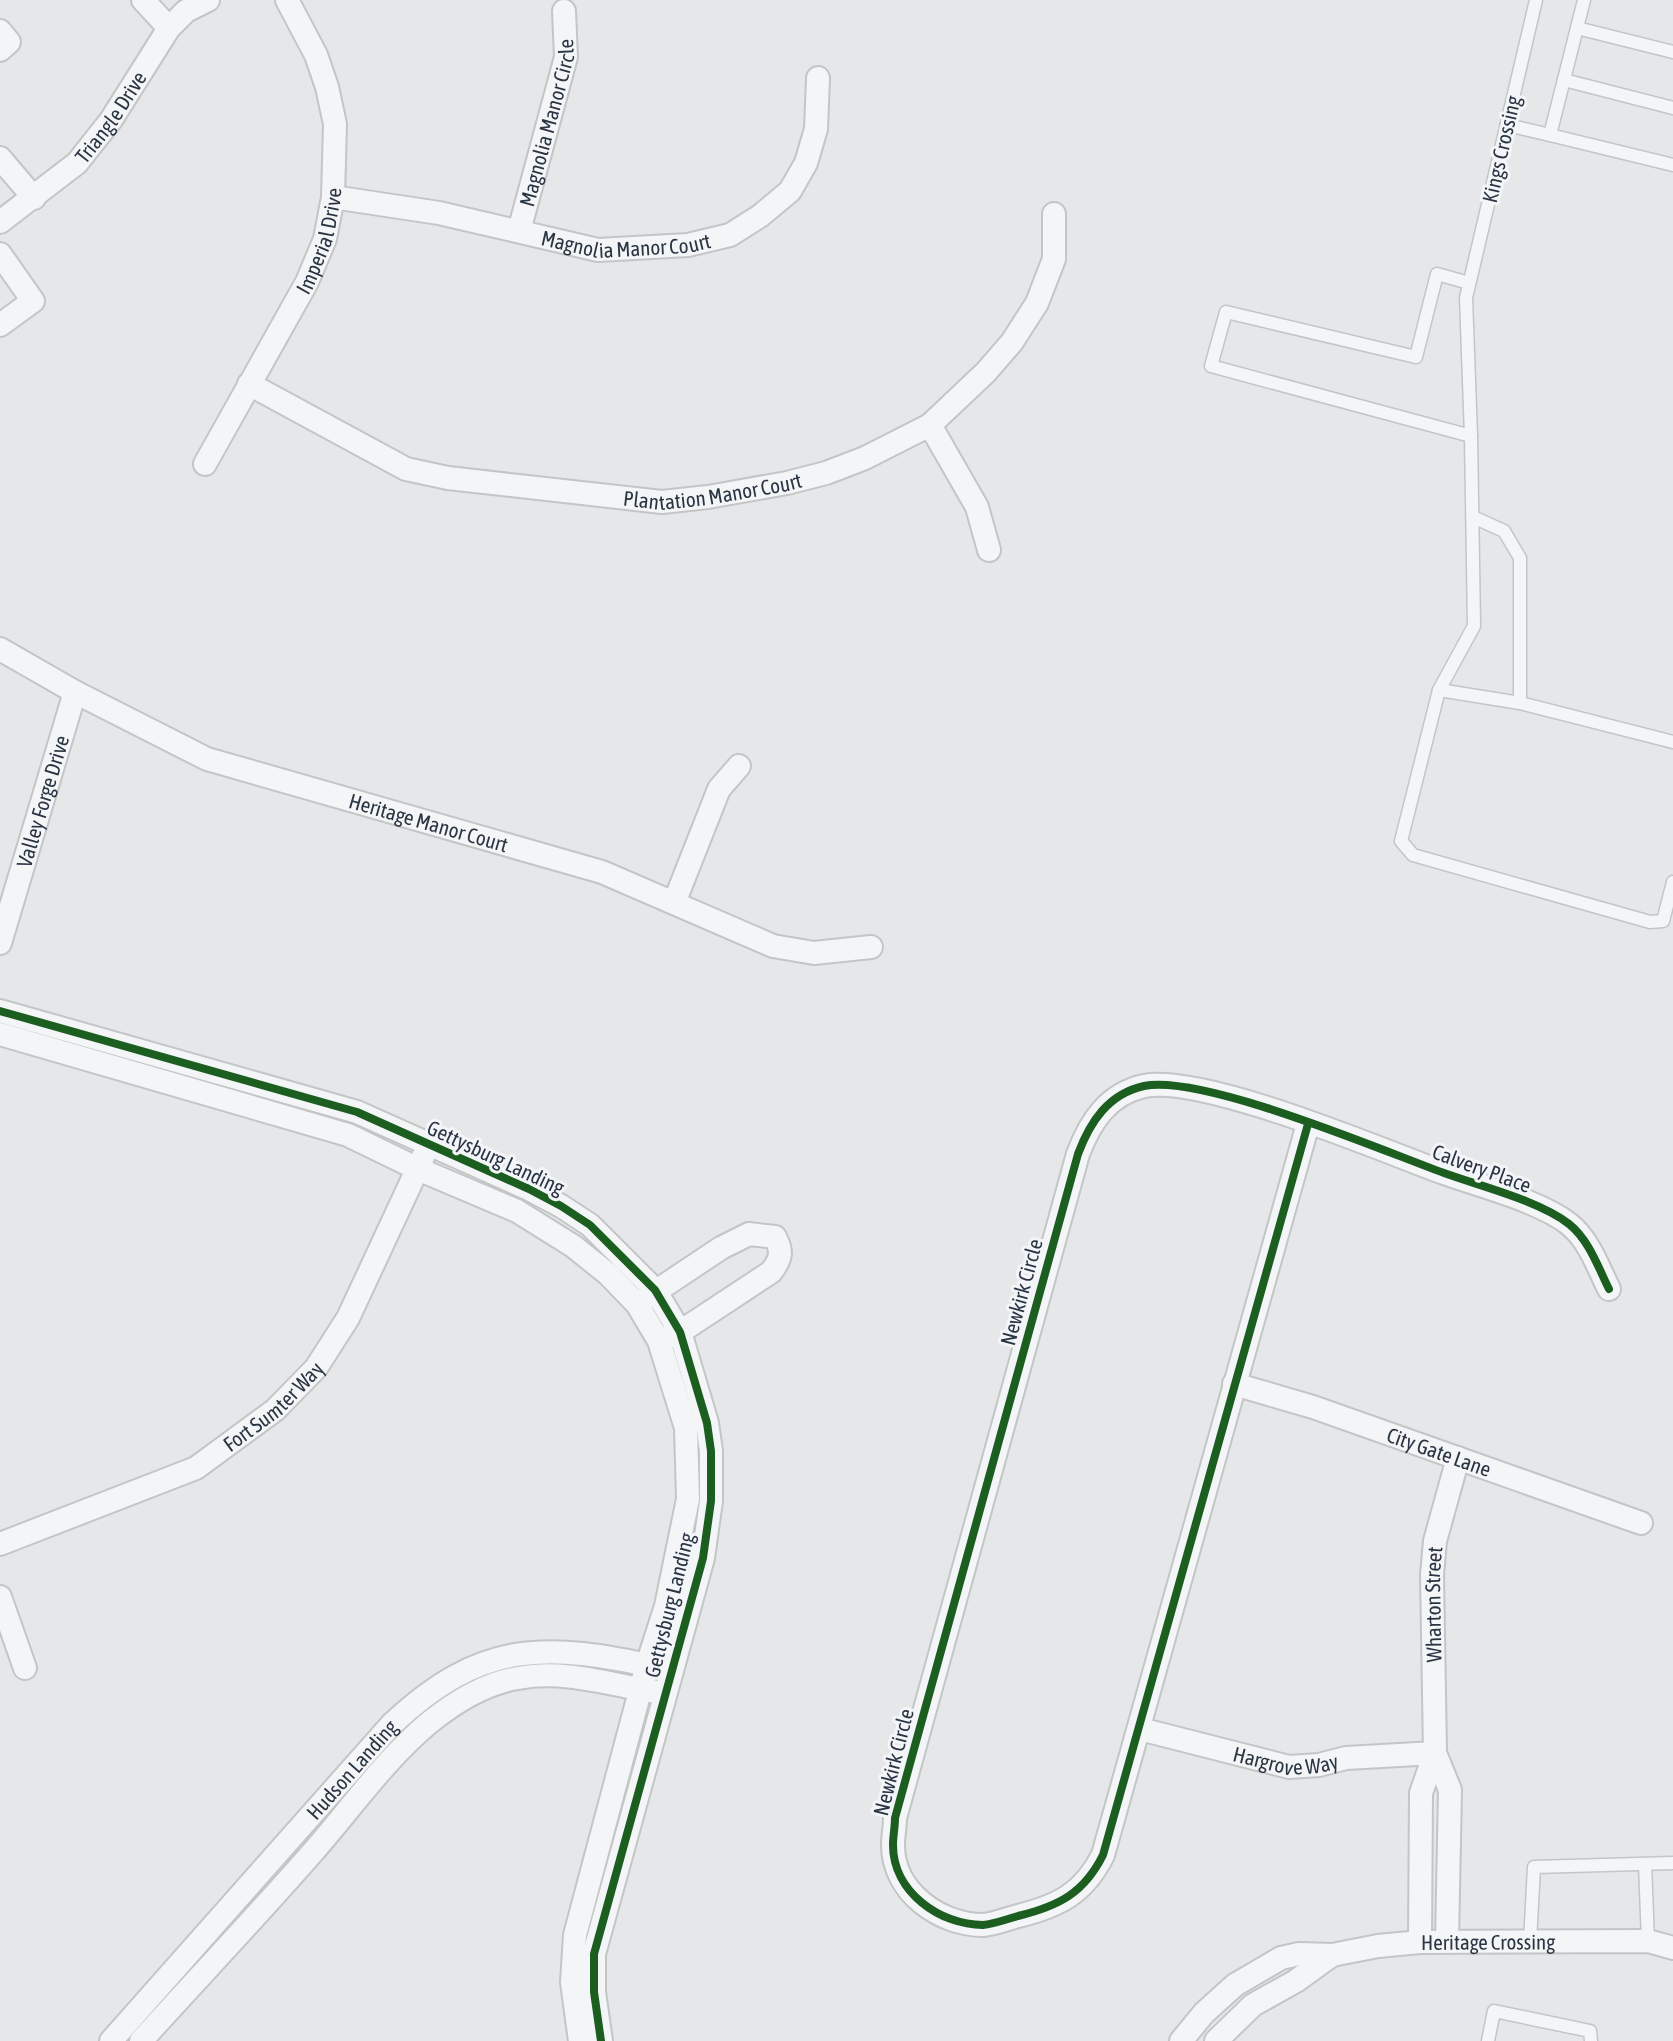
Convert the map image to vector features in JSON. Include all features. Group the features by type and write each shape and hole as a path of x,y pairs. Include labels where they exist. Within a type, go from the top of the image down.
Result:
{"street":[{"path":"143,0 170,28"},
{"name":"Triangle Drive","path":"0,222 77,163 111,120 170,28 186,11 208,0"},
{"name":"Imperial Drive","path":"205,464 307,282 325,239 333,197 335,124 327,87 316,55 287,0"},
{"name":"Magnolia Manor Circle","path":"519,231 566,57 564,11"},
{"path":"0,31 9,42 0,50"},
{"name":"Magnolia Manor Court","path":"333,197 439,213 597,250 688,246 730,235 760,216 790,191 806,163 816,129 818,78"},
{"path":"0,158 34,198"},
{"name":"Plantation Manor Court","path":"249,384 406,469 448,478 662,502 708,497 826,473 865,459 930,425 992,365 1012,342 1037,303 1054,259 1054,214"},
{"path":"0,254 33,301 0,325"},
{"path":"930,425 977,507 989,550"},
{"name":"Heritage Manor Court","path":"0,649 75,692 207,759 602,872 773,946 814,953 871,947"},
{"name":"Valley Forge Drive","path":"0,943 75,692"},
{"path":"674,903 719,789 739,766"},
{"name":"Gettysburg Landing","path":"0,1011 357,1112 529,1189 561,1206 590,1226 615,1248 655,1290 680,1332 707,1423 711,1451 711,1501 702,1558 594,1954 594,1992 601,2041"},
{"name":"Gettysburg Landing","path":"0,1034 348,1136 517,1211 573,1246 608,1274 637,1304 659,1341 686,1428 688,1499 666,1606 647,1665 575,1935 572,1982 580,2041"},
{"name":"Newkirk Circle","path":"1145,1086 1200,1090 1308,1124 1103,1855 1092,1877 1075,1894 1042,1911 985,1925 944,1918 923,1905 910,1890 899,1869 893,1847 895,1818 1077,1154 1088,1128 1105,1107 1124,1094 1145,1086"},
{"name":"Calvery Place","path":"1308,1124 1552,1212 1571,1225 1584,1240 1609,1289"},
{"name":"Fort Sumter Way","path":"0,1544 196,1468 275,1410 316,1368 348,1318 429,1145"},
{"path":"637,1304 721,1248 748,1234 775,1237 781,1247 780,1260 771,1272 680,1332 659,1341"},
{"name":"City Gate Lane","path":"1234,1383 1313,1407 1641,1523"},
{"name":"Wharton Street","path":"1420,1942 1421,1793 1434,1753 1432,1575 1435,1541 1458,1458"},
{"path":"0,1597 25,1668"},
{"name":"Hudson Landing","path":"114,2040 391,1725 442,1682 472,1667 507,1656 537,1651 566,1651 671,1670"},
{"name":"Hudson Landing","path":"141,2041 311,1854 406,1745 456,1704 485,1688 517,1678 539,1675 570,1676 665,1694"},
{"name":"Hargrove Way","path":"1140,1729 1289,1767 1319,1765 1346,1758 1434,1753"},
{"name":"Wharton Street","path":"1434,1753 1450,1790 1447,1941"},
{"name":"Heritage Crossing","path":"1648,1941 1673,1931"},
{"name":"Heritage Crossing","path":"1181,2041 1204,2013 1235,1985 1281,1958 1299,1954 1332,1955 1368,1947 1447,1941 1648,1941 1673,1948"},
{"name":"Heritage Crossing","path":"1216,2041 1253,2005 1296,1981 1332,1955"}],"lane":[{"name":"Kings Crossing","path":"1536,0 1466,298 1472,436 1474,626 1439,690 1401,841 1413,855 1650,922 1663,921 1673,882"},
{"path":"1550,135 1584,0"},
{"path":"1577,28 1673,52"},
{"path":"1563,80 1673,108"},
{"path":"1508,125 1673,165"},
{"path":"1469,283 1437,274 1416,357 1226,312 1212,366 1472,436"},
{"path":"1473,517 1504,531 1520,558 1520,703"},
{"path":"1439,690 1520,703 1673,742"},
{"path":"1530,1942 1534,1867 1673,1863"},
{"path":"1645,1864 1648,1941"},
{"path":"1488,2041 1494,2011 1590,2031 1591,2041"}],"cycle path":[{"path":"0,1011 357,1112 529,1189 590,1225 655,1290 680,1332 707,1423 711,1451 711,1501 703,1558 594,1954 594,1992 601,2041"},
{"path":"1308,1124 1103,1855 1096,1868 1079,1888 1046,1908 983,1925 951,1919 936,1912 922,1903 901,1877 895,1862 893,1845 895,1818 1078,1154 1088,1131 1110,1103 1131,1090 1144,1086 1171,1085 1207,1091 1292,1116 1509,1195 1542,1208 1576,1230 1592,1254 1609,1289"}]}
